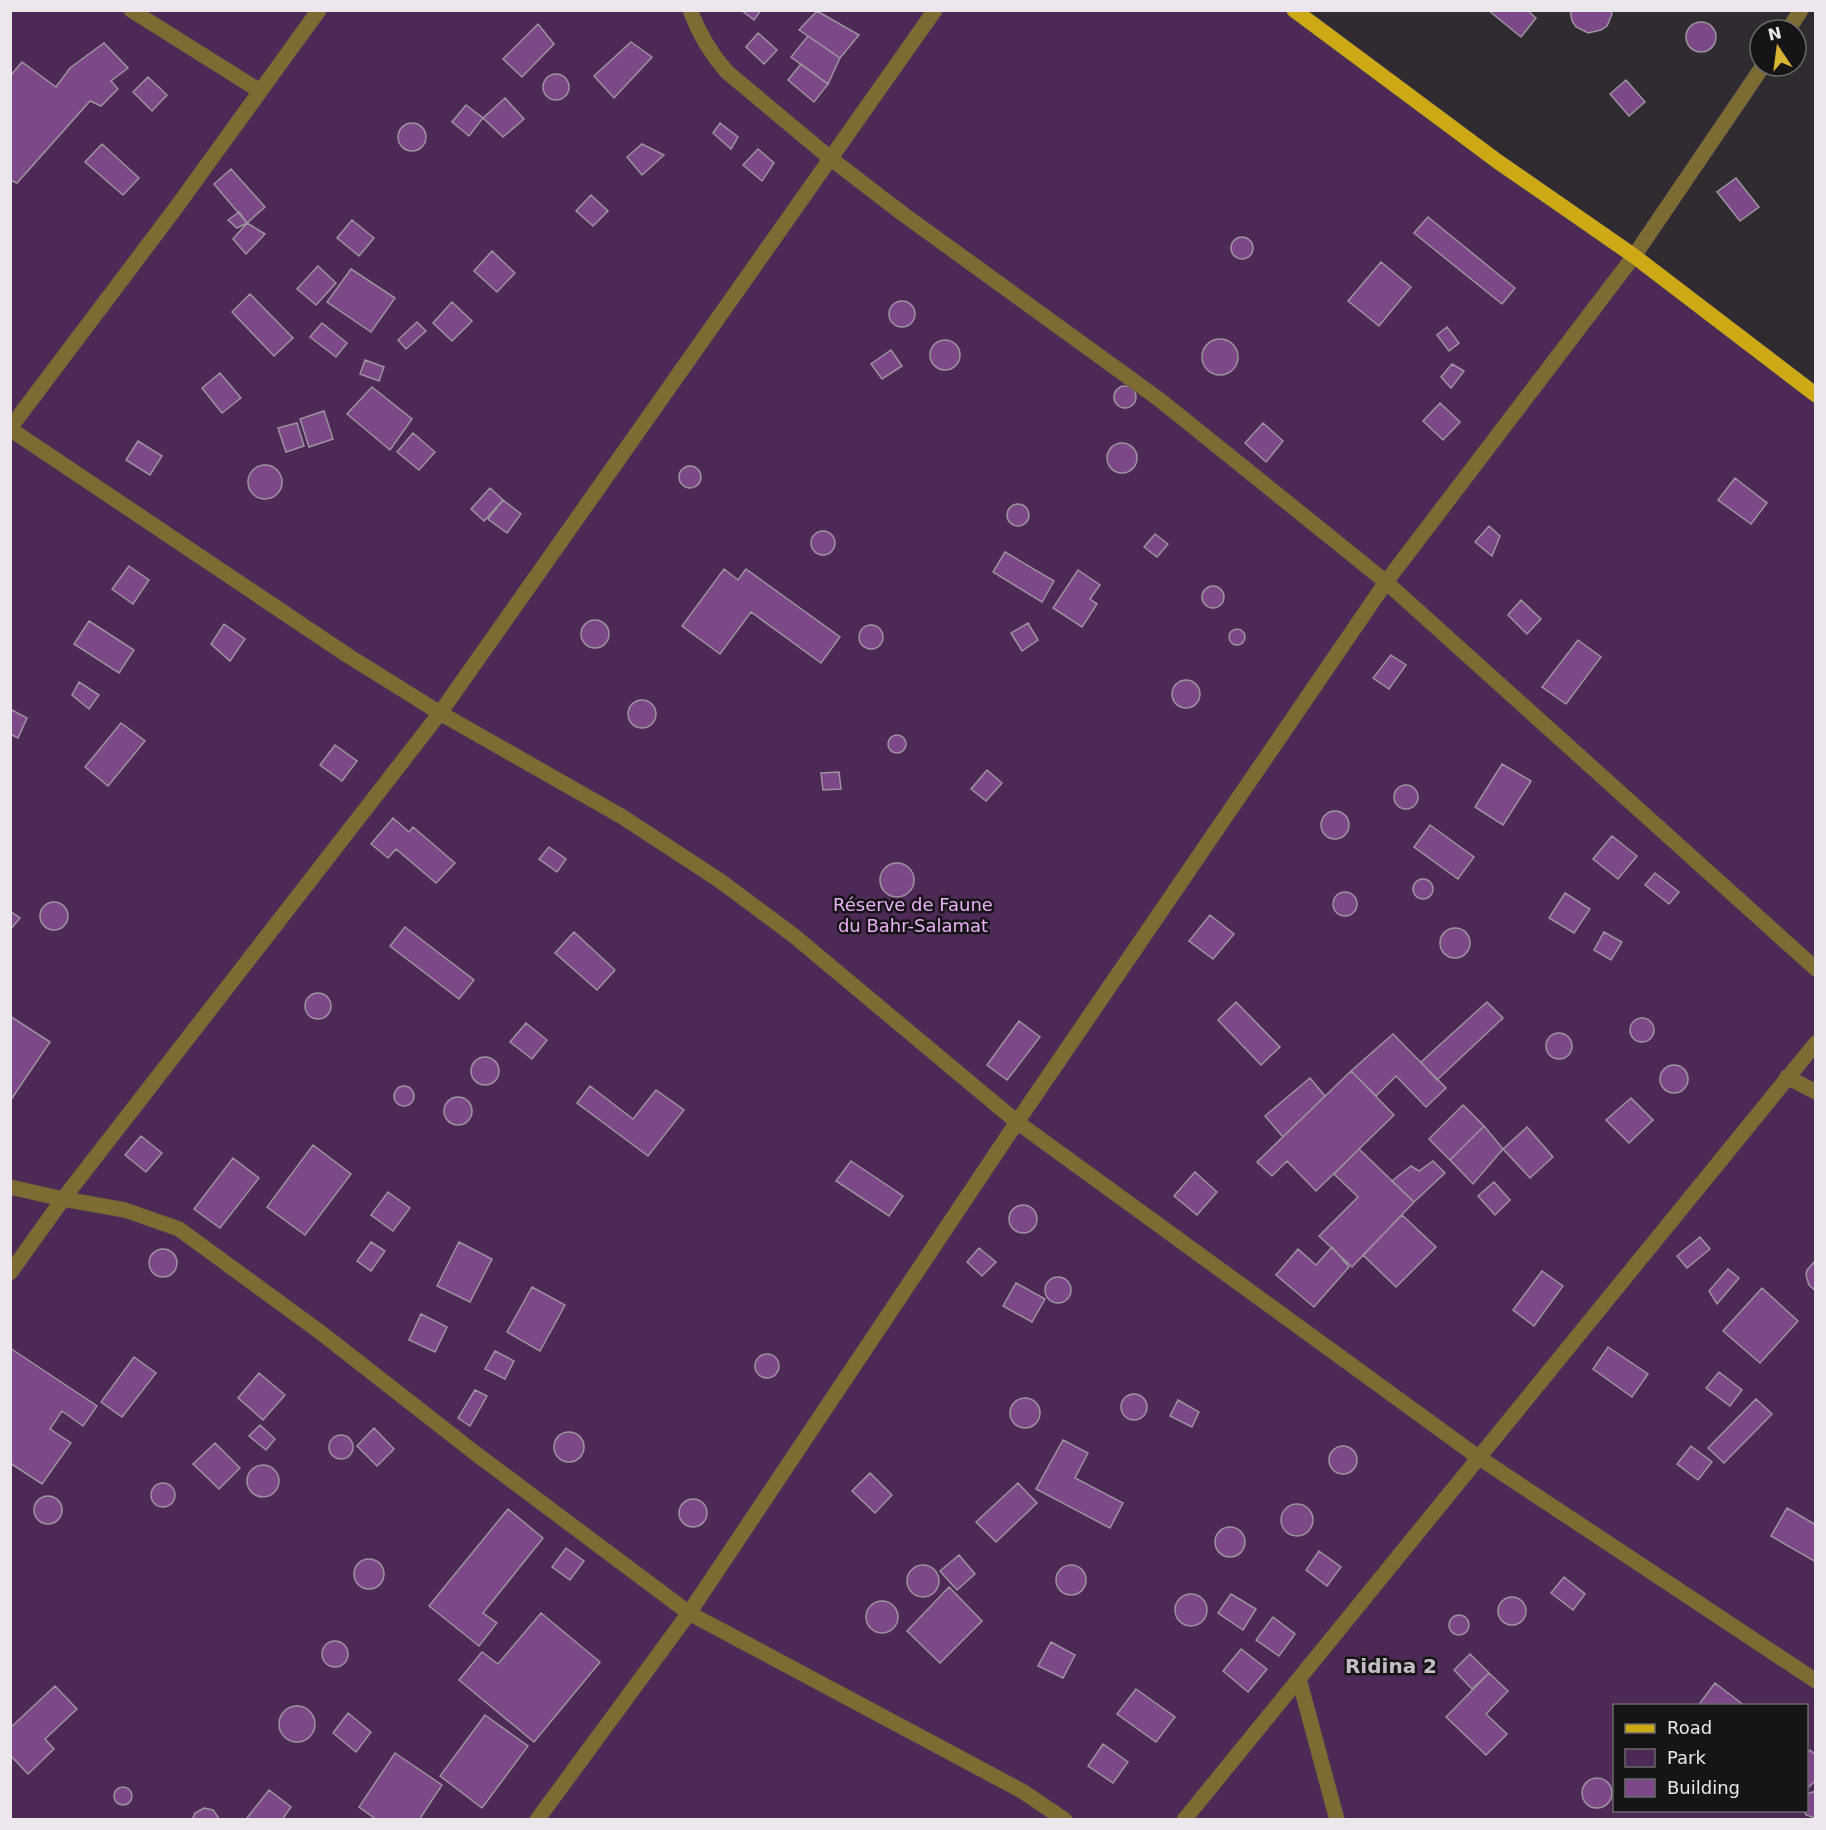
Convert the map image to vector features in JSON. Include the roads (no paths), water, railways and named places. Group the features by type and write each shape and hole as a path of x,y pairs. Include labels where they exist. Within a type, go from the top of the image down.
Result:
{"main road":[{"path":"1294,10 1497,161 1634,256 1815,395"}],"street":[{"path":"131,10 260,92"},
{"path":"319,10 175,209 10,429 347,655 440,712 621,816 719,880 794,935 1017,1122 1478,1457 1815,1681"},
{"path":"690,10 698,31 714,57 727,72 830,158 976,268 1160,400 1386,582 1815,969"},
{"path":"10,1273 63,1199 440,712 935,10"},
{"path":"537,1820 689,1612 1017,1122 1386,582 1634,256 1755,78"},
{"path":"1184,1820 1815,1043"},
{"path":"1787,1077 1815,1092"},
{"path":"10,1187 125,1210 179,1229 320,1332 475,1453 689,1612 1022,1791 1065,1820"},
{"path":"1299,1679 1337,1820"}],"district":[{"name":"Ridina 2","path":"1391,1666"}],"park label":[{"name":"Réserve de Faune du Bahr-Salamat","path":"913,915"}]}
